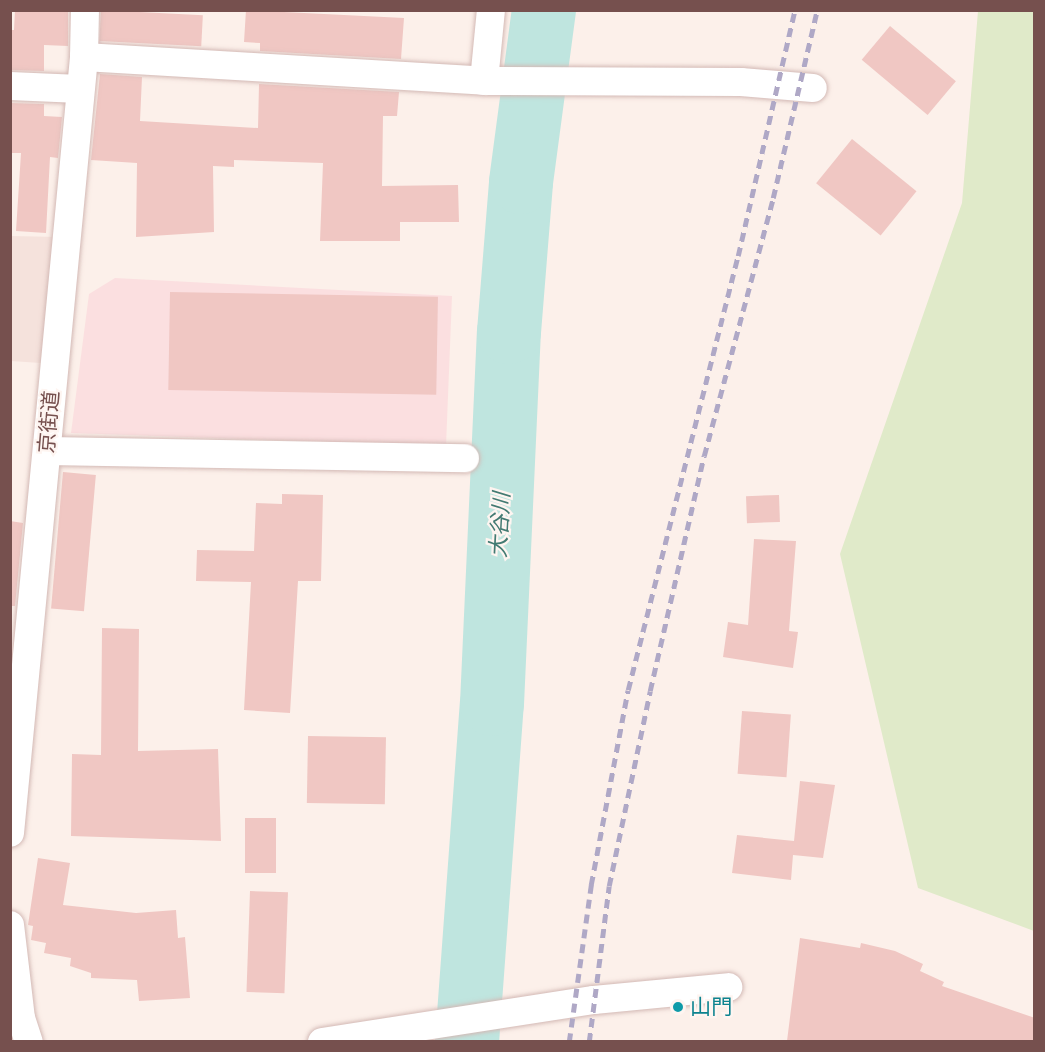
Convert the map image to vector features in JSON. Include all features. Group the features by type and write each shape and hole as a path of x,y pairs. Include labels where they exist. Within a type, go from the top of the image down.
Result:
{"street":[{"name":"京街道","path":"10,833 84,57 85,10"},
{"path":"486,81 491,10"},
{"path":"84,57 486,81 741,82 813,88"},
{"path":"10,86 80,89"},
{"path":"47,451 465,458"},
{"path":"10,925 21,1018 29,1041"},
{"path":"322,1041 491,1018 594,1000 728,987"}],"shaded area":[{"path":"10,236 61,237 41,363 11,361"},
{"path":"115,278 452,296 446,446 71,433 89,294"}],"green space":[{"path":"978,11 1034,11 1034,931 918,888 840,554 962,203"}],"building":[{"path":"15,10 68,10 68,46 44,45 44,71 10,70 10,30 14,30"},
{"path":"101,10 203,15 201,46 99,41"},
{"path":"246,10 404,18 401,59 260,51 260,43 244,42"},
{"path":"890,26 956,81 928,115 862,60"},
{"path":"100,74 142,77 140,121 258,128 259,84 399,92 397,116 383,116 382,186 458,185 459,222 400,222 400,241 320,241 323,163 234,160 234,167 213,166 214,232 136,237 137,163 91,160"},
{"path":"10,103 44,104 44,116 62,117 58,158 50,157 46,233 16,231 21,153 10,153"},
{"path":"852,139 917,191 881,236 816,183"},
{"path":"170,292 438,297 436,395 168,390"},
{"path":"63,472 96,475 84,611 51,608"},
{"path":"282,494 323,495 321,581 298,581 290,713 244,710 251,582 196,581 197,550 254,551 256,503 282,504"},
{"path":"779,495 780,522 747,523 746,496"},
{"path":"10,521 23,523 15,606 10,606"},
{"path":"754,539 796,541 789,631 798,632 793,668 723,657 728,622 748,625"},
{"path":"102,628 139,629 138,751 218,749 221,841 71,836 72,754 101,755"},
{"path":"742,711 791,714 786,777 738,774"},
{"path":"308,736 386,737 385,804 307,803"},
{"path":"800,781 835,785 823,858 793,855 791,880 732,873 737,835 794,841"},
{"path":"245,818 276,818 276,873 245,873"},
{"path":"38,858 70,863 63,905 136,913 176,910 178,938 185,937 190,998 139,1001 137,980 91,978 91,973 70,966 71,958 44,953 46,943 31,940 33,926 28,925"},
{"path":"250,891 288,892 284,993 246,992"},
{"path":"800,938 860,948 861,943 895,951 923,964 920,971 944,982 942,986 1035,1018 1035,1041 787,1041"}],"waterway":[{"name":"大谷川","path":"467,1042 492,704 509,332 521,182 544,10"}],"railway":[{"path":"569,1042 591,885 628,690 738,256 795,10"},
{"path":"589,1042 609,886 650,691 704,456 773,198 817,10"}],"place":[{"name":"山門","path":"678,1007"}]}
